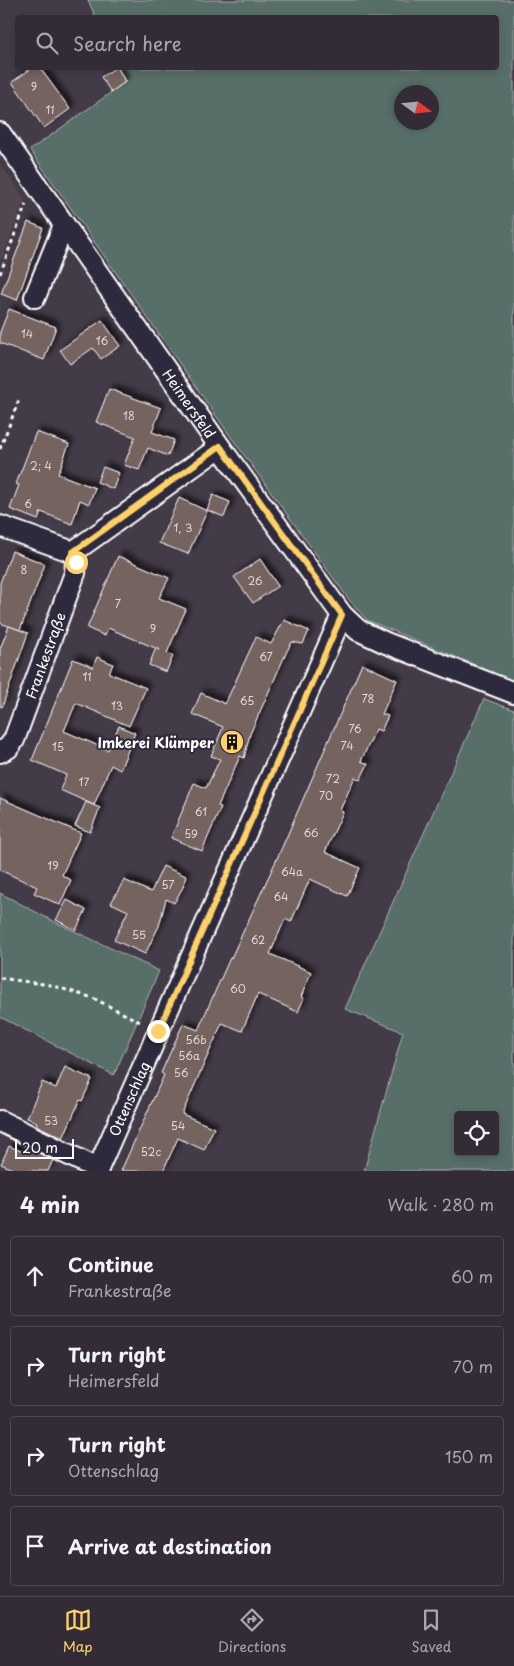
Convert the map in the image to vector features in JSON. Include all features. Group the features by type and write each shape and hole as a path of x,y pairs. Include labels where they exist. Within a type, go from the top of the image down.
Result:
{"street":[{"name":"Heimersfeld","path":"0,133 220,446 342,615 358,630 386,643 514,693"},
{"path":"35,297 64,225"},
{"path":"0,526 73,552 220,446"},
{"name":"Frankestraße","path":"0,752 8,748 14,740 69,592 75,573 76,562 73,552"},
{"name":"Ottenschlag","path":"98,1170 342,615"},
{"path":"0,1121 98,1170"}],"path":[{"path":"0,274 34,182"},
{"path":"0,449 20,397"},
{"path":"0,978 50,986 93,998 158,1031"}],"shaded area":[{"path":"0,164 25,199 0,263"}],"green space":[{"path":"88,0 514,0 514,681 367,620 350,601 231,437 30,150 126,82 120,70 499,70 499,15 95,15"},
{"path":"484,699 514,710 514,1171 364,1171 403,1032 345,1009"},
{"path":"0,893 51,920 159,971 114,1075 0,1017"}],"building":[{"path":"29,70 41,70 70,109 44,128 12,82"},
{"path":"112,70 119,70 125,82 111,92 101,77"},
{"path":"28,222 43,228 17,300 1,294"},
{"path":"9,309 56,327 44,360 0,343 0,332"},
{"path":"102,320 120,346 101,359 93,348 70,364 60,350"},
{"path":"109,389 161,408 152,432 174,440 168,456 148,448 139,470 124,465 135,437 96,422"},
{"path":"36,432 69,444 58,474 95,488 89,504 80,500 72,524 41,512 38,520 10,509 19,485 16,484"},
{"path":"103,467 119,473 113,489 97,482"},
{"path":"213,495 230,502 224,517 207,510"},
{"path":"179,498 207,511 188,554 159,543"},
{"path":"12,551 45,564 20,630 0,623 0,583"},
{"path":"118,556 169,578 159,598 186,609 167,653 173,656 166,672 149,665 156,648 108,628 105,636 87,628"},
{"path":"260,559 278,586 253,603 234,577"},
{"path":"284,620 309,631 303,644 292,642 287,651 250,734 244,758 240,756 218,806 221,807 202,851 171,838 194,783 206,788 220,759 211,756 223,727 192,714 201,693 225,704 256,637 271,644"},
{"path":"9,626 28,633 2,707 0,706 0,649"},
{"path":"97,657 113,664 109,673 146,688 129,726 76,703 64,731 108,750 119,726 135,733 120,770 111,765 94,805 60,790 66,775 32,760 73,659 93,667"},
{"path":"362,664 397,680 382,714 388,716 381,731 376,729 361,761 368,764 360,780 355,777 340,810 343,812 325,852 360,868 347,896 310,879 291,922 285,919 270,954 311,972 301,997 304,998 298,1012 258,994 242,1031 222,1023 182,1114 214,1128 204,1150 178,1138 163,1171 121,1171 164,1075 161,1073 183,1024 198,1030 280,852"},
{"path":"0,798 81,833 62,875 71,880 60,905 34,893 37,887 0,870"},
{"path":"86,802 100,808 90,832 75,826"},
{"path":"163,866 186,876 183,887 174,903 166,899 159,926 145,954 114,940 128,911 111,903 124,880 151,892"},
{"path":"67,900 86,910 76,930 56,920"},
{"path":"65,1067 92,1079 82,1101 80,1100 63,1138 36,1125 37,1122 27,1118 42,1082 56,1088"},
{"path":"9,1146 23,1152 26,1147 53,1160 48,1171 17,1171 1,1164"}],"place":[{"name":"Imkerei Klümper","path":"232,742"}],"route":[{"path":"76,562 73,552 220,446 342,615 158,1031"}]}
